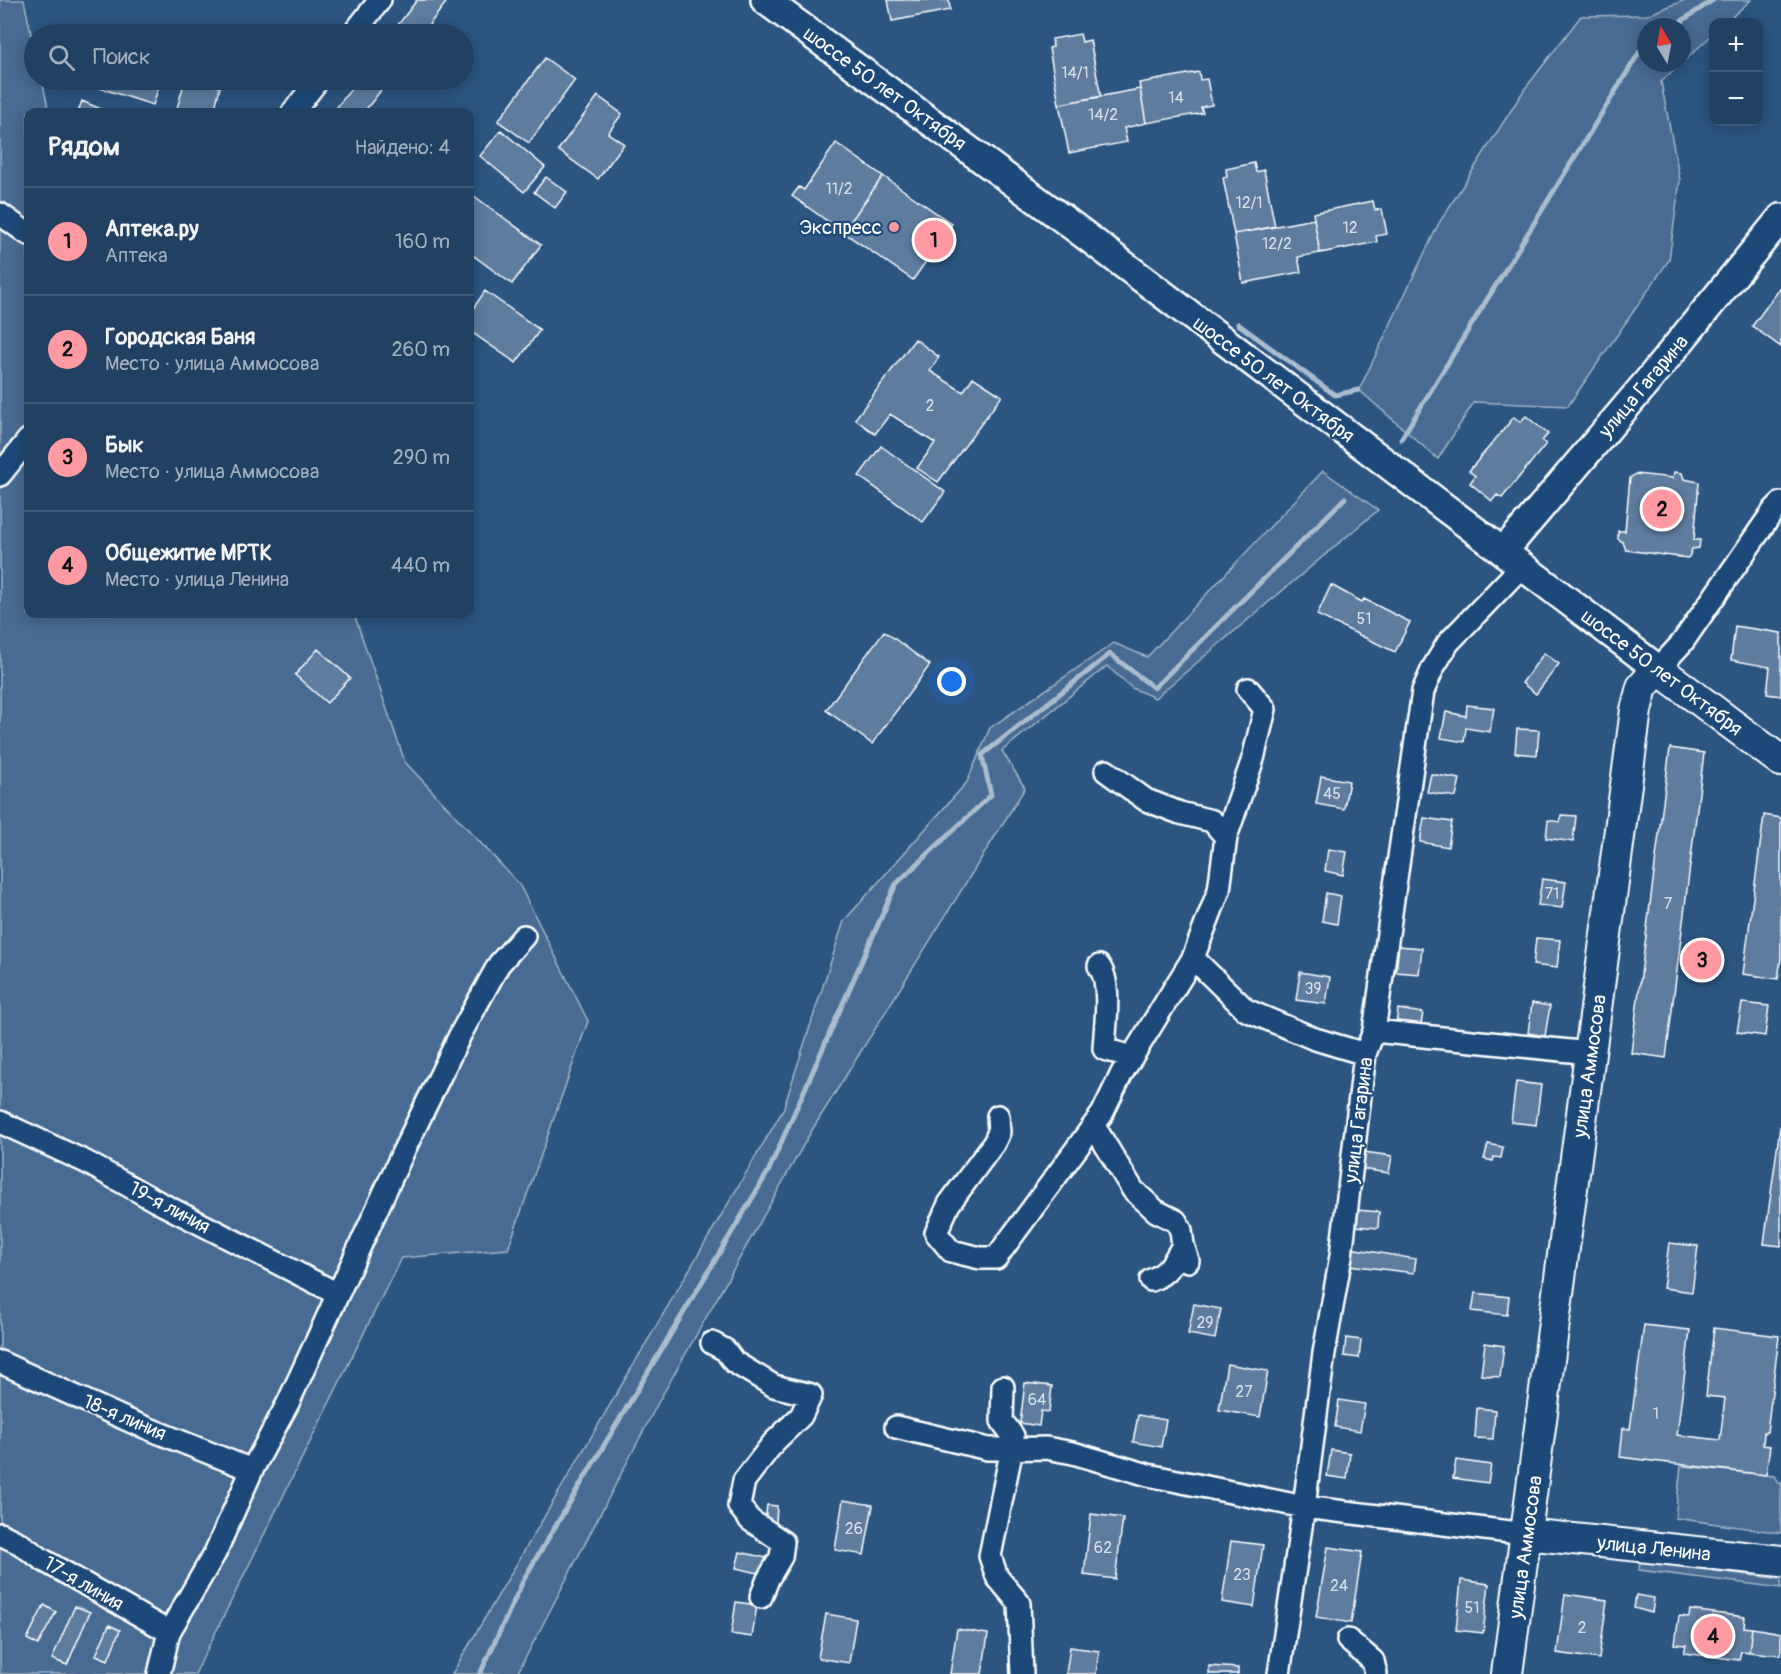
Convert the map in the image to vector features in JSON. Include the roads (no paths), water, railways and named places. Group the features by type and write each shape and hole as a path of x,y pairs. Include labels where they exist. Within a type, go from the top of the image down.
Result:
{"main road":[{"name":"шоссе 50 лет Октября","path":"1658,669 1781,761"},
{"name":"улица Аммосова","path":"1507,1674 1635,710 1642,687 1658,669"},
{"name":"улица Ленина","path":"1526,1534 1781,1561"}],"street":[{"path":"361,24 380,0"},
{"name":"шоссе 50 лет Октября","path":"765,0 1066,222 1658,669"},
{"path":"296,108 310,90"},
{"path":"0,214 24,231"},
{"name":"улица Гагарина","path":"1279,1674 1324,1353 1341,1256 1365,1054 1374,1031 1423,691 1448,643 1647,382 1781,218"},
{"path":"1,470 24,444"},
{"name":"улица Аммосова","path":"1658,669 1682,643 1781,503"},
{"path":"998,1116 999,1132 994,1143 949,1204 936,1233 951,1251 980,1258 996,1258 1094,1126 1122,1073 1194,958 1219,890 1226,837 1253,759 1265,709 1248,688"},
{"path":"1106,771 1146,800 1180,813 1212,821 1226,837"},
{"path":"159,1674 169,1632 215,1553 252,1470 288,1403 404,1150 461,1033 499,964 524,936"},
{"path":"1194,958 1246,1010 1315,1039 1365,1054"},
{"path":"1099,966 1105,973 1104,1049 1132,1057"},
{"path":"1374,1031 1590,1053"},
{"name":"19-я линия","path":"0,1122 86,1162 156,1201 338,1294"},
{"path":"1094,1126 1133,1190 1156,1211 1176,1221 1181,1230 1185,1253 1160,1277 1151,1280"},
{"path":"712,1343 724,1350 734,1362 774,1386 811,1395 801,1416 774,1442 744,1481 740,1495 739,1506 750,1520 783,1542 782,1557 760,1597"},
{"name":"18-я линия","path":"0,1362 132,1422 252,1470"},
{"path":"1003,1387 1002,1421 1013,1436 990,1556 997,1577 1019,1603 1022,1674"},
{"path":"896,1427 988,1449 1046,1448 1073,1453 1148,1475 1304,1507 1526,1534"},
{"name":"17-я линия","path":"0,1534 169,1632"},
{"path":"1348,1640 1372,1662 1376,1674"}],"waterway":[{"path":"1686,18 1713,0"},
{"path":"1401,439 1637,56"},
{"path":"1238,324 1335,395 1359,390"},
{"path":"480,1674 525,1577 768,1172 896,884 991,795 982,755 1110,654 1154,688 1345,498"}],"place":[{"name":"Экспресс","path":"894,227"},
{"name":"Аптека.ру","path":"934,240"},
{"name":"Городская Баня","path":"1662,509"},
{"name":"Бык","path":"1702,960"},
{"name":"Общежитие МРТК","path":"1713,1636"}]}
